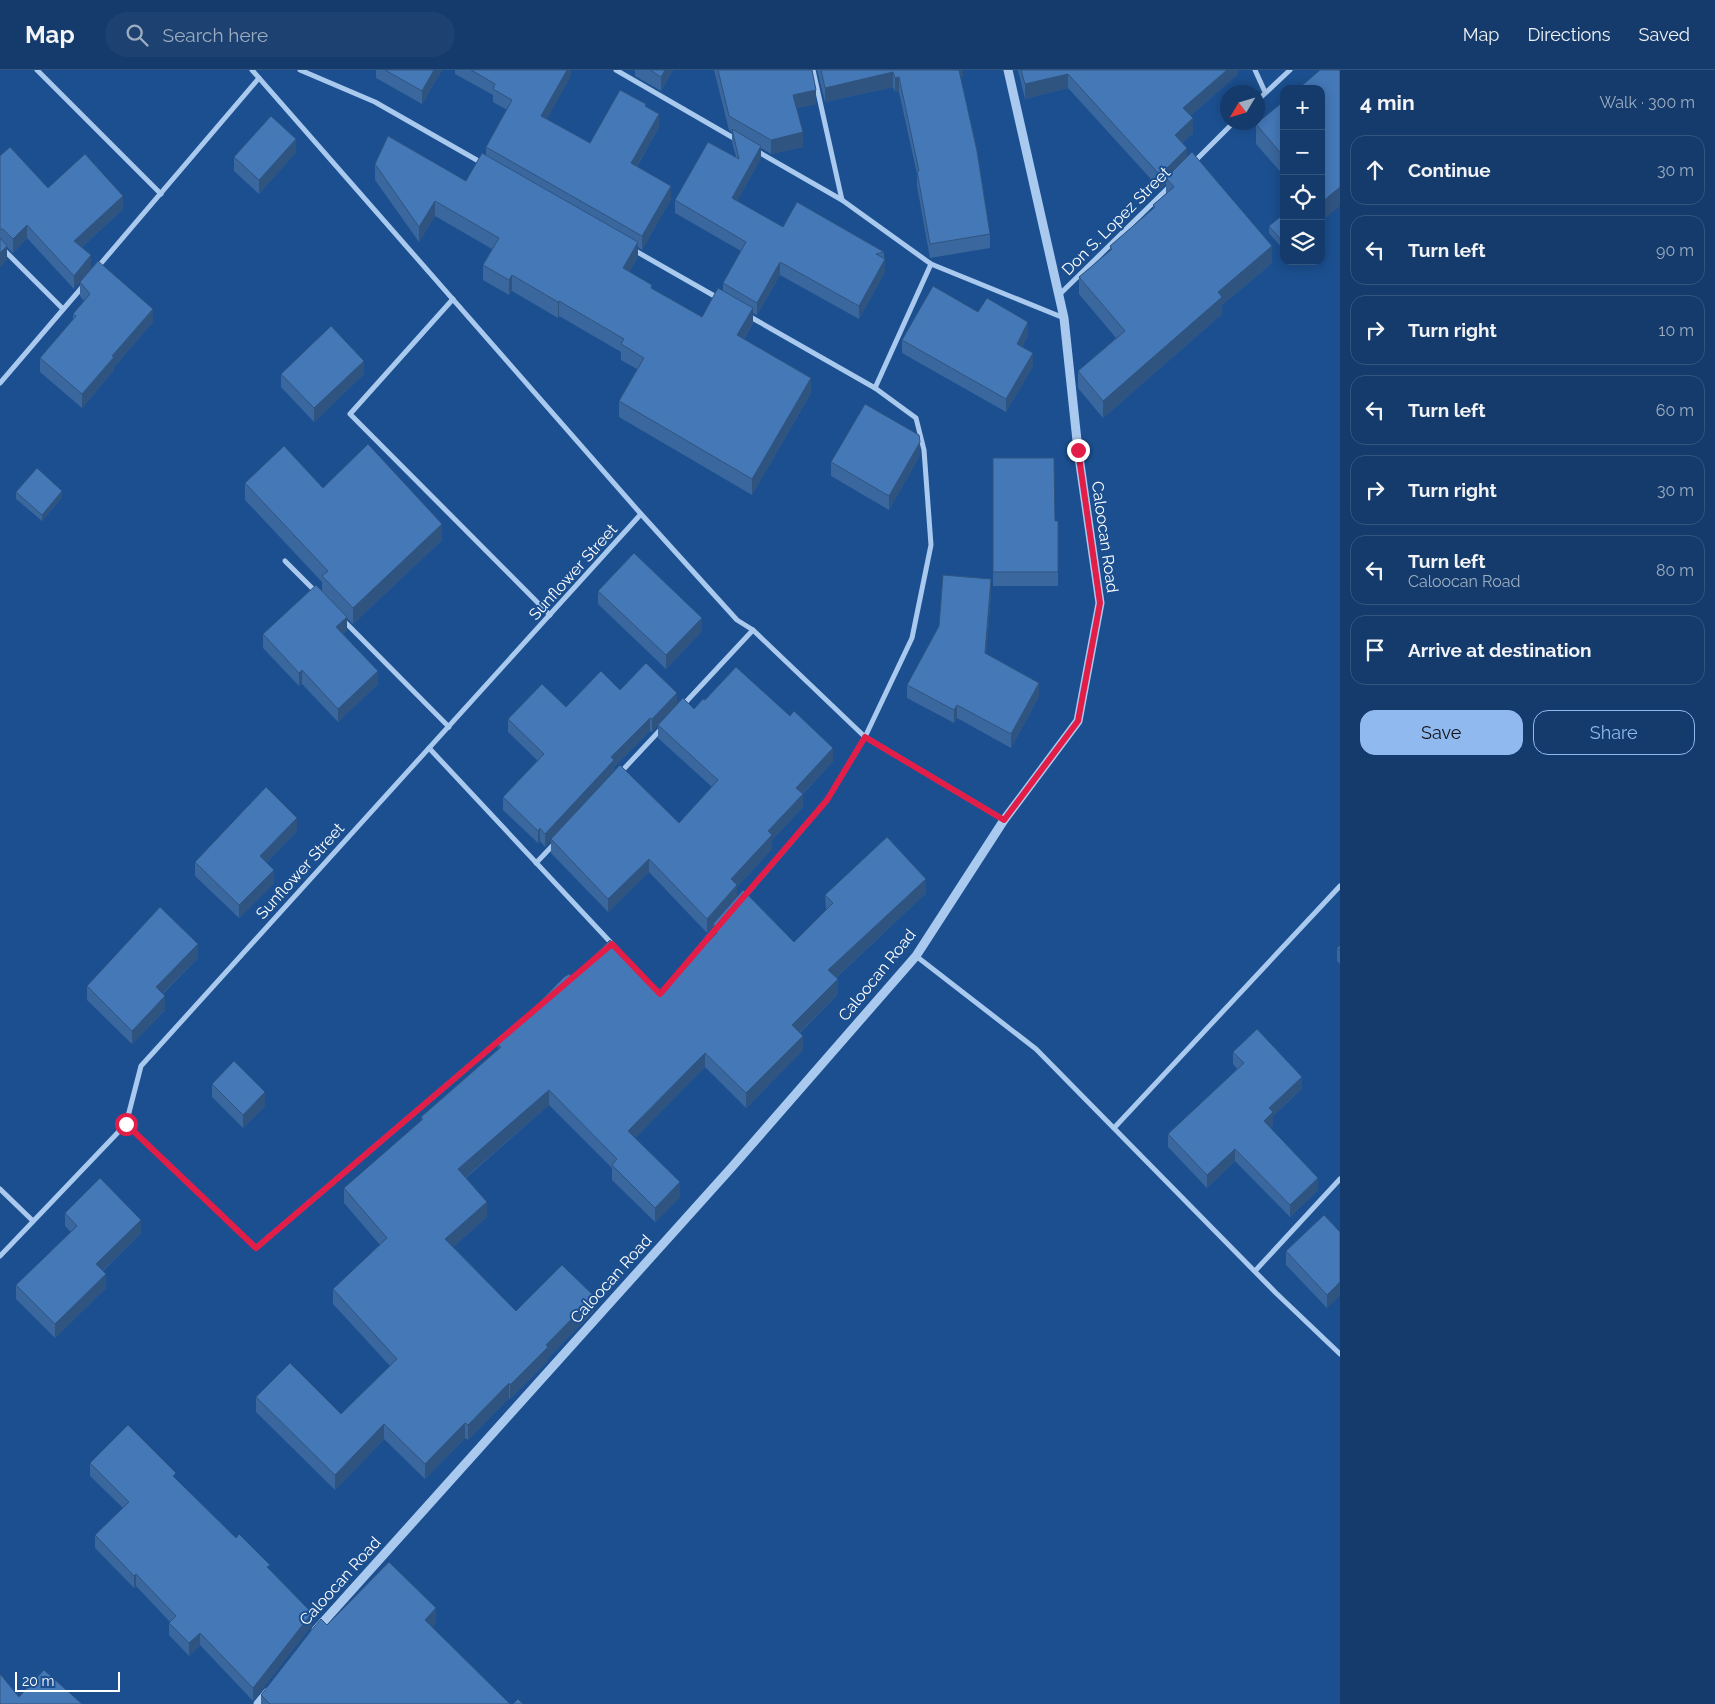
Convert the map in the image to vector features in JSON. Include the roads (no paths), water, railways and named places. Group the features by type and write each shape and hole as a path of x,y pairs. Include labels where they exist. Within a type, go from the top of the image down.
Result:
{"street":[{"path":"37,70 161,194"},
{"path":"252,70 641,514 737,620 752,630 865,737 1004,820"},
{"path":"300,70 375,102 487,166"},
{"path":"616,70 742,142"},
{"path":"813,70 842,200"},
{"name":"Caloocan Road","path":"309,1638 732,1167 916,956 1004,820 1078,721 1100,603 1078,450 1064,318 1008,70"},
{"path":"1255,70 1266,92 1290,70"},
{"path":"93,273 259,78"},
{"name":"Don S. Lopez Street","path":"1192,164 1226,130"},
{"path":"750,147 842,200 931,264 1064,318"},
{"name":"Don S. Lopez Street","path":"1059,295 1171,185"},
{"path":"625,245 720,299"},
{"path":"0,246 63,309"},
{"path":"875,388 931,264"},
{"path":"0,383 87,280"},
{"path":"452,299 350,414 550,615"},
{"path":"737,904 827,800 865,737 912,638 931,545 924,450 916,418 875,388 746,314"},
{"name":"Sunflower Street","path":"126,1124 140,1066 641,514"},
{"path":"285,560 319,595"},
{"path":"340,616 449,727"},
{"path":"678,710 752,630"},
{"path":"617,776 665,725"},
{"path":"429,748 619,951"},
{"path":"536,863 557,841"},
{"path":"1114,1128 1340,886"},
{"path":"672,979 724,920"},
{"path":"604,950 612,944"},
{"path":"916,956 1036,1049 1255,1271 1340,1354"},
{"path":"0,1256 126,1124 256,1248 529,1015"},
{"path":"1255,1271 1340,1179"},
{"path":"0,1189 33,1221"},
{"path":"258,1704 275,1682"}]}
